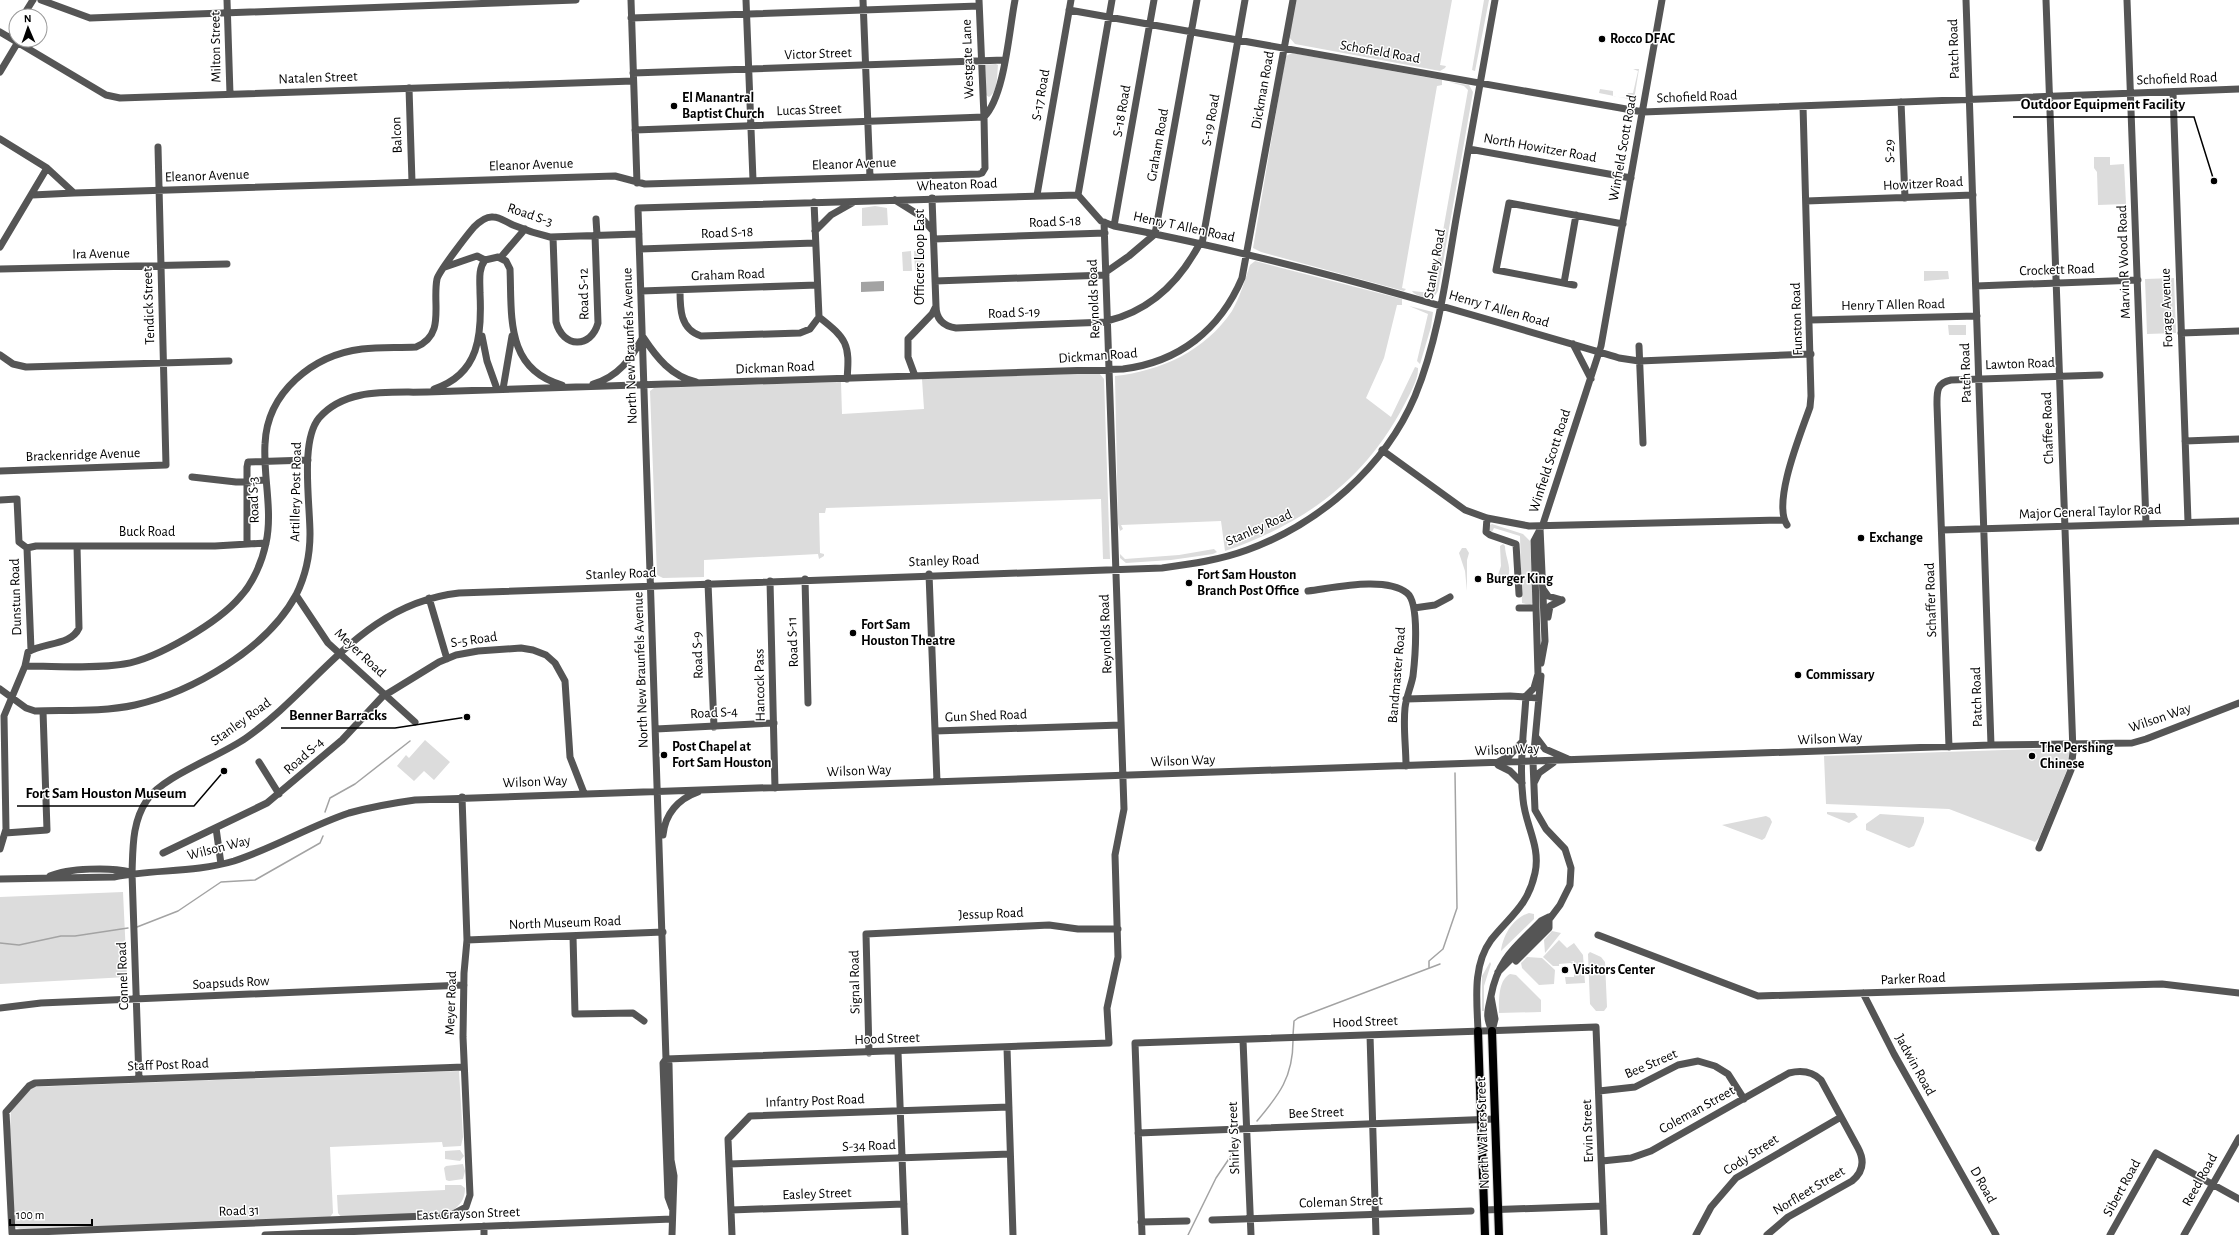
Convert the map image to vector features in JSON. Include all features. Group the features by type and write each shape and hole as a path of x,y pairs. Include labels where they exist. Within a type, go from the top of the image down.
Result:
{"main road":[{"name":"North Walters Street","path":"1478,1031 1485,1235"},
{"name":"North Walters Street","path":"1492,1031 1499,1235"}],"street":[{"path":"41,0 90,18 576,0"},
{"name":"Milton Street","path":"228,0 230,94"},
{"path":"631,0 637,183"},
{"path":"746,0 753,180"},
{"path":"863,0 870,177"},
{"path":"984,117 992,109 996,101 1014,0"},
{"name":"S-17 Road","path":"1037,195 1071,0"},
{"path":"1078,195 1112,0"},
{"name":"S-18 Road","path":"1114,226 1154,0"},
{"name":"Graham Road","path":"1155,234 1197,0"},
{"name":"S-19 Road","path":"1107,322 1140,309 1159,295 1177,279 1201,244 1245,0"},
{"name":"Dickman Road","path":"644,385 1137,368 1165,360 1190,346 1201,338 1229,305 1242,278 1292,0"},
{"name":"Stanley Road","path":"132,873 136,826 140,812 153,793 167,781 219,756 264,725 357,637 394,613 429,598 465,592 651,586 929,574 1162,568 1201,562 1248,550 1300,525 1335,500 1363,473 1382,450 1399,426 1414,398 1427,364 1441,305 1495,0"},
{"name":"Winfield Scott Road","path":"1549,917 1565,896 1570,885 1571,868 1565,849 1539,819 1535,810 1533,762 1541,658 1545,641 1540,526 1543,524 1600,352 1662,0"},
{"name":"Patch Road","path":"1966,0 1991,746"},
{"name":"Chaffee Road","path":"2039,848 2071,770 2073,744 2046,0"},
{"name":"Marvin R Wood Road","path":"2127,0 2146,523"},
{"path":"631,18 979,3"},
{"name":"Westgate Lane","path":"979,3 985,168"},
{"name":"Schofield Road","path":"1069,10 1643,112 2239,89"},
{"path":"0,72 14,48"},
{"name":"Natalen Street","path":"28,48 106,95 120,98 409,88 633,77"},
{"name":"Victor Street","path":"633,77 749,70 1004,60"},
{"name":"Balcon","path":"409,88 412,182"},
{"name":"Forage Avenue","path":"2173,92 2188,522"},
{"name":"S-29","path":"1901,102 1905,198"},
{"name":"Funston Road","path":"1540,526 1786,523 1783,496 1785,486 1810,407 1811,354 1803,106"},
{"name":"Lucas Street","path":"635,130 984,117"},
{"path":"0,139 47,168 74,193"},
{"name":"Tendick Street","path":"158,147 166,465"},
{"name":"North Howitzer Road","path":"1469,149 1631,178"},
{"path":"0,247 2,239 32,195 47,168"},
{"name":"Eleanor Avenue","path":"32,195 615,176 637,183 979,174 982,173 985,168"},
{"name":"Wheaton Road","path":"638,208 932,198 1078,195"},
{"name":"Henry T Allen Road","path":"1078,195 1104,222 1114,226 1247,254 1441,305 1600,352 1639,361 1811,354"},
{"name":"Howitzer Road","path":"1806,201 1874,200 1973,195"},
{"name":"Officers Loop East","path":"915,376 908,356 908,339 932,314 936,306 932,198"},
{"path":"894,200 919,215 934,231"},
{"path":"815,231 831,215 857,201"},
{"path":"680,290 684,325 692,333 701,336 800,333 810,329 819,317 814,202"},
{"path":"1574,285 1496,270 1509,203 1623,224"},
{"name":"North New Braunfels Avenue","path":"638,208 661,858 666,1059 663,1064 668,1196 672,1208 672,1235"},
{"path":"1564,283 1576,215"},
{"name":"Road S-3","path":"25,666 124,664 141,660 169,648 226,612 240,598 254,576 266,543 268,529 266,432 272,413 284,392 305,371 339,354 361,349 416,347 424,344 431,337 436,324 437,280 475,226 483,219 491,216 500,218 525,229 553,237 639,234"},
{"path":"596,219 596,235"},
{"name":"Reynolds Road","path":"1104,222 1124,776 1124,809 1115,855 1118,929 1117,967 1107,1008 1109,1043"},
{"path":"501,257 525,229"},
{"name":"Road S-18","path":"934,239 1105,234"},
{"path":"935,281 1106,273 1155,234"},
{"name":"Road S-12","path":"553,237 556,322 558,331 566,339 574,342 582,342 590,338 596,330 598,323 596,235"},
{"name":"Road S-18","path":"640,249 815,243"},
{"path":"445,267 477,256 485,260 501,257 506,261 510,269 512,330 500,389"},
{"path":"485,260 480,274 483,346 500,389"},
{"name":"Ira Avenue","path":"0,269 227,264"},
{"name":"Crockett Road","path":"1976,286 2138,280"},
{"name":"Graham Road","path":"641,291 817,285"},
{"name":"Road S-19","path":"936,306 936,313 940,320 947,326 956,328 1107,322"},
{"name":"Henry T Allen Road","path":"1810,320 1977,316"},
{"path":"819,317 837,332 847,346 849,354 847,378"},
{"path":"427,392 449,382 469,363 478,344 481,326"},
{"path":"512,330 520,353 537,373 555,383 572,387"},
{"path":"2181,333 2239,331"},
{"name":"Dickman Road","path":"643,337 667,368 685,379 706,383"},
{"name":"Artillery Post Road","path":"584,387 604,380 621,370 630,360 643,337"},
{"path":"1573,344 1591,379"},
{"path":"1639,346 1643,443"},
{"path":"0,355 13,364 26,367 229,361"},
{"name":"Lawton Road","path":"1937,405 1937,390 1942,382 1951,380 2100,375"},
{"name":"Artillery Post Road","path":"0,689 26,708 43,711 126,706 159,698 181,689 207,676 254,644 274,625 296,595 305,568 310,535 308,460 309,441 313,426 324,412 338,403 362,394 644,385"},
{"name":"Schaffer Road","path":"1937,405 1949,747"},
{"path":"2185,441 2239,439"},
{"path":"1382,450 1456,504 1487,518 1529,526 1540,526 1534,541 1533,551 1538,674 1534,688 1526,696 1522,762 1523,800 1535,842 1537,858 1535,872 1523,905 1491,940 1484,952 1477,982 1478,1031"},
{"path":"247,544 248,462 308,460"},
{"name":"Brackenridge Avenue","path":"0,471 166,465"},
{"path":"192,477 236,482 266,480"},
{"name":"Dunstun Road","path":"0,500 17,499 19,542 27,548 31,650"},
{"path":"1487,518 1486,532 1490,535 1516,544 1518,594"},
{"name":"Major General Taylor Road","path":"1942,530 2064,525 2239,521"},
{"name":"Buck Road","path":"27,548 266,543"},
{"name":"Dunstun Road","path":"25,666 28,652 69,638 76,634 79,628 76,546"},
{"name":"Gun Shed Road","path":"929,574 935,731 1121,725"},
{"name":"Road S-11","path":"805,579 808,703"},
{"name":"Hancock Pass","path":"770,580 775,788"},
{"name":"Road S-9","path":"708,583 714,726"},
{"name":"Bandmaster Road","path":"1308,592 1366,585 1390,586 1408,593 1414,608 1415,654 1413,675 1406,699 1405,709 1406,766"},
{"path":"1543,589 1548,596 1562,600 1553,604 1548,610 1548,633 1545,641"},
{"name":"Meyer Road","path":"296,595 325,639 416,722"},
{"path":"1414,608 1435,605 1450,597"},
{"name":"S-5 Road","path":"429,598 447,659 466,653 521,648 541,652 555,663 565,681 570,757 584,793"},
{"path":"1519,608 1535,608"},
{"name":"Road S-4","path":"163,853 248,814 279,794 342,740 386,695 430,667 447,659"},
{"path":"0,850 5,833 3,722 11,697 25,666"},
{"path":"1406,699 1526,696 1539,698"},
{"name":"Wilson Way","path":"0,879 50,876 98,877 132,873 165,872 221,864 268,849 349,814 415,800 462,797 775,788 2137,741 2238,705"},
{"path":"5,833 47,830 43,711"},
{"name":"Road S-4","path":"656,729 774,723"},
{"path":"935,731 937,782"},
{"path":"1536,737 1545,749 1572,761"},
{"path":"1494,763 1509,756 1523,740"},
{"path":"1533,785 1539,772 1544,767 1557,761"},
{"path":"259,762 279,794"},
{"path":"1494,763 1510,771 1522,783"},
{"path":"661,858 663,831 668,816 681,801 704,790"},
{"name":"Meyer Road","path":"462,797 467,940 464,985 464,1067 470,1195 465,1208"},
{"path":"216,828 221,864"},
{"name":"Connel Road","path":"132,873 139,1079"},
{"path":"1498,972 1511,967 1548,928 1549,917"},
{"path":"1492,1031 1488,1020 1487,1007 1491,997 1492,986 1502,961 1541,921 1549,917"},
{"name":"Jessup Road","path":"866,934 1049,925 1092,930 1118,929"},
{"name":"North Museum Road","path":"467,940 663,932"},
{"name":"Signal Road","path":"866,934 870,1053"},
{"name":"Parker Road","path":"1598,935 1758,996 2162,984 2239,994"},
{"path":"573,936 575,1014 633,1013 644,1021"},
{"name":"Soapsuds Row","path":"0,1008 41,1003 464,985"},
{"name":"Jadwin Road","path":"1863,993 1894,1054 1947,1148"},
{"name":"Hood Street","path":"1138,1133 1135,1043 1596,1027"},
{"name":"Ervin Street","path":"1596,1027 1604,1235"},
{"path":"1370,1035 1376,1235"},
{"name":"Shirley Street","path":"1243,1040 1251,1235"},
{"name":"Hood Street","path":"666,1059 898,1052 1109,1043"},
{"path":"1007,1048 1013,1235"},
{"path":"898,1052 905,1235"},
{"name":"Bee Street","path":"1599,1091 1635,1087 1678,1065 1698,1061 1715,1066 1728,1074 1744,1099"},
{"name":"Staff Post Road","path":"12,1233 6,1112 29,1086 35,1083 464,1067"},
{"name":"Coleman Street","path":"1602,1161 1641,1156 1789,1074 1802,1071"},
{"name":"Norfleet Street","path":"1767,1235 1788,1217 1843,1187 1858,1176 1862,1168 1862,1155 1821,1080 1812,1074 1802,1071"},
{"name":"Infantry Post Road","path":"732,1235 728,1139 750,1116 1009,1108"},
{"name":"Cody Street","path":"1696,1235 1711,1207 1736,1178 1841,1117"},
{"name":"Bee Street","path":"1138,1133 1495,1120"},
{"path":"1138,1133 1142,1235"},
{"name":"Reed Road","path":"2184,1235 2239,1138"},
{"name":"D Road","path":"1947,1148 1996,1235"},
{"name":"Sibert Road","path":"2110,1235 2156,1153 2213,1184"},
{"name":"S-34 Road","path":"729,1164 1010,1154"},
{"path":"2213,1184 2239,1199"},
{"name":"Easley Street","path":"731,1210 904,1204"},
{"path":"1484,1210 1603,1206"},
{"name":"Road 31","path":"12,1233 451,1215 465,1208"},
{"name":"Coleman Street","path":"1212,1220 1471,1211"},
{"name":"East Grayson Street","path":"265,1235 394,1232 484,1226 672,1219"},
{"path":"1141,1222 1187,1221"},
{"path":"484,1226 484,1235"}],"shaded area":[{"path":"1295,0 1452,0 1440,65 1446,66 1440,71 1295,44 1289,37"},
{"path":"1484,0 1489,0 1475,71 1472,70"},
{"path":"1292,53 1442,80 1442,85 1437,86 1402,288 1406,289 1404,291 1261,252 1253,248 1285,60 1286,56"},
{"path":"985,65 998,65 996,87 992,95 989,97 986,95"},
{"path":"1633,69 1639,69 1634,100 1617,97 1626,98 1628,93 1633,93 1638,71"},
{"path":"1449,82 1469,85 1473,92 1438,291 1434,297 1431,298 1419,296 1412,291 1432,293 1468,90 1464,86"},
{"path":"1600,89 1613,91 1613,96 1599,93"},
{"path":"2094,157 2110,157 2110,165 2124,164 2126,204 2098,205 2097,172 2094,168"},
{"path":"875,206 887,208 888,225 862,226 862,208"},
{"path":"911,251 912,271 903,271 902,252"},
{"path":"914,251 923,251 924,270 915,270"},
{"path":"1255,261 1402,299 1402,305 1397,305 1384,358 1366,398 1391,417 1415,367 1418,368 1415,383 1403,407 1387,434 1350,478 1328,497 1305,513 1280,528 1253,540 1225,551 1221,521 1121,525 1123,529 1120,531 1118,524 1115,376 1165,364 1181,357 1209,337 1232,311 1240,294 1250,265"},
{"path":"1924,271 1948,271 1949,279 1924,281"},
{"path":"2174,278 2176,333 2147,334 2145,279"},
{"path":"884,281 884,291 861,292 861,282"},
{"path":"1409,306 1433,312 1431,327 1420,364 1417,361 1428,314"},
{"path":"1948,325 1966,325 1966,335 1949,335"},
{"path":"1099,373 1104,379 1110,559 1103,559 1101,499 826,508 825,513 819,513 820,553 824,554 824,556 819,559 818,554 704,560 704,577 663,578 657,575 650,391 654,388 841,382 842,414 924,409 922,379"},
{"path":"1492,524 1523,534 1530,541 1533,603 1530,605 1522,603 1520,536 1494,528 1492,532 1488,530"},
{"path":"1503,544 1505,546 1509,573 1508,577 1503,579 1498,575 1501,566 1500,546"},
{"path":"1462,548 1466,548 1469,553 1467,560 1467,591 1465,571 1459,553"},
{"path":"1214,549 1217,552 1213,554 1171,560 1126,563 1120,558 1120,554 1125,559 1179,555"},
{"path":"425,740 450,762 434,780 424,771 414,781 397,766 406,755 409,758"},
{"path":"2065,748 2069,753 2069,765 2039,838 2035,842 1949,809 1826,804 1824,756"},
{"path":"1827,812 1855,813 1858,817 1849,823 1827,814"},
{"path":"1880,814 1924,817 1924,822 1914,846 1909,848 1866,830 1866,824"},
{"path":"1766,816 1770,818 1772,822 1765,838 1762,840 1722,825"},
{"path":"123,892 127,977 0,984 0,897"},
{"path":"1529,913 1534,914 1534,919 1501,951 1504,939 1510,928 1523,915"},
{"path":"1552,931 1561,933 1545,953 1544,940"},
{"path":"1559,940 1567,948 1574,943 1583,955 1585,983 1566,984 1565,977 1574,977 1574,961 1570,962 1573,962 1573,966 1571,963 1553,966 1543,957"},
{"path":"1590,952 1601,957 1605,962 1607,1007 1604,1011 1596,1011 1590,1004 1588,954"},
{"path":"1527,957 1542,958 1555,970 1554,984 1539,985 1522,968 1521,963"},
{"path":"1490,962 1491,964 1484,986 1484,1011 1482,1011 1482,976"},
{"path":"1510,974 1516,975 1541,1000 1541,1012 1499,1013 1501,986 1506,977"},
{"path":"459,1071 463,1137 461,1146 443,1147 442,1142 330,1147 333,1213 330,1217 23,1230 14,1227 10,1130 11,1109 32,1087"},
{"path":"460,1150 464,1156 460,1161 445,1159 445,1151"},
{"path":"463,1164 465,1171 463,1179 446,1180 444,1168 446,1166"},
{"path":"445,1185 461,1185 465,1188 464,1196 461,1202 451,1212 341,1217 338,1213 337,1195 445,1190"}],"waterway":[{"path":"325,812 330,798 355,784 410,741"},
{"path":"1429,968 1429,961 1443,949 1457,908 1455,773"},
{"path":"137,927 178,911 221,882 255,880 320,843 323,836"},
{"path":"0,943 19,945 61,936 75,936 128,928"},
{"path":"1293,1035 1294,1021 1298,1018 1440,964"},
{"path":"1257,1121 1272,1103 1283,1085 1290,1065 1293,1041"},
{"path":"1188,1235 1216,1178 1241,1141"}],"place":[{"name":"Rocco DFAC","path":"1602,39"},
{"name":"El Manantral Baptist Church","path":"674,106"},
{"name":"Outdoor Equipment Facility","path":"2214,181"},
{"name":"Exchange","path":"1861,538"},
{"name":"Burger King","path":"1478,579"},
{"name":"Fort Sam Houston Branch Post Office","path":"1189,583"},
{"name":"Fort Sam Houston Theatre","path":"853,633"},
{"name":"Commissary","path":"1798,675"},
{"name":"Benner Barracks","path":"467,717"},
{"name":"Post Chapel at Fort Sam Houston","path":"664,755"},
{"name":"The Pershing Chinese","path":"2032,756"},
{"name":"Fort Sam Houston Museum","path":"224,771"},
{"name":"Visitors Center","path":"1565,970"}]}
